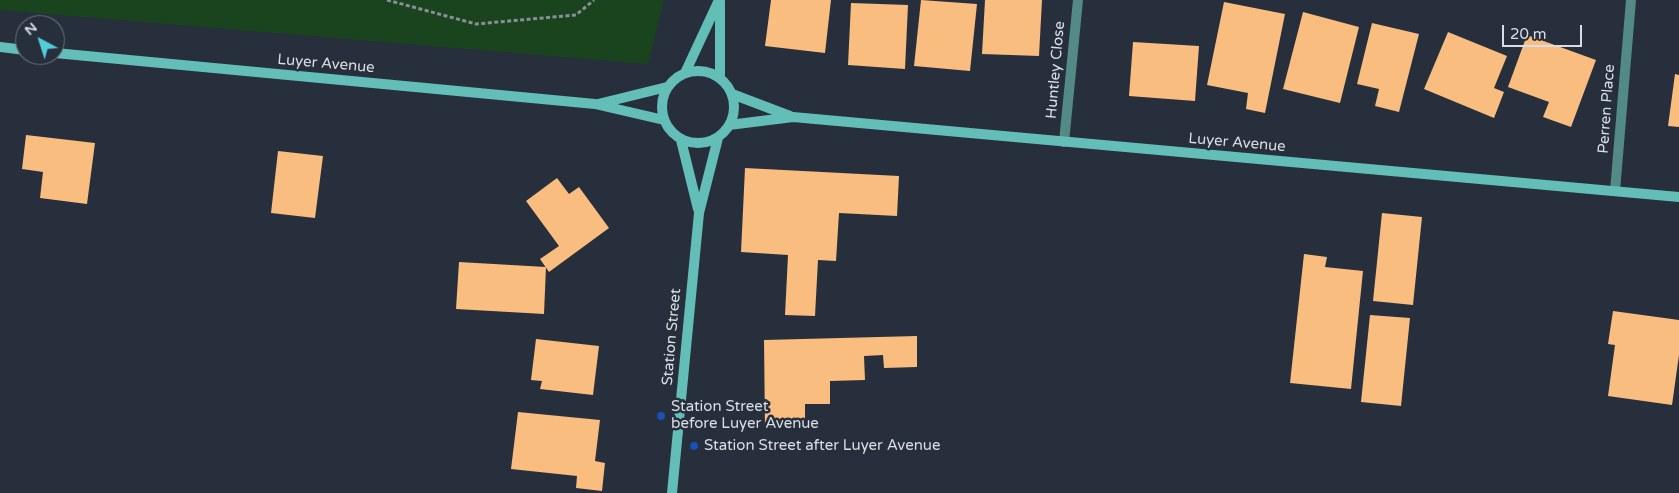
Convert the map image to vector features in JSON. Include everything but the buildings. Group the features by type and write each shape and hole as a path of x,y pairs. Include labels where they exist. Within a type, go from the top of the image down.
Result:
{"street":[{"path":"685,74 720,0"},
{"path":"720,0 720,78"},
{"name":"Huntley Close","path":"1064,142 1078,0"},
{"name":"Perren Place","path":"1615,191 1630,0"},
{"path":"0,47 15,49"},
{"name":"Luyer Avenue","path":"65,54 595,104 664,120"},
{"path":"697,71 720,78 732,94 733,110 730,125 718,138 700,144 681,140 670,132 664,120 662,103 668,87 675,79 685,74 697,71"},
{"name":"Luyer Avenue","path":"595,104 668,87"},
{"name":"Luyer Avenue","path":"732,94 793,117"},
{"name":"Luyer Avenue","path":"730,125 793,117 1679,196"},
{"name":"Station Street","path":"672,493 699,213 718,138"},
{"name":"Station Street","path":"681,140 699,213"}],"path":[{"path":"387,0 476,24 576,15 594,0"}],"green space":[{"path":"0,0 664,0 648,64 0,10"}],"place":[{"name":"Station Street before Luyer Avenue","path":"661,416"},
{"name":"Station Street after Luyer Avenue","path":"694,446"}]}
